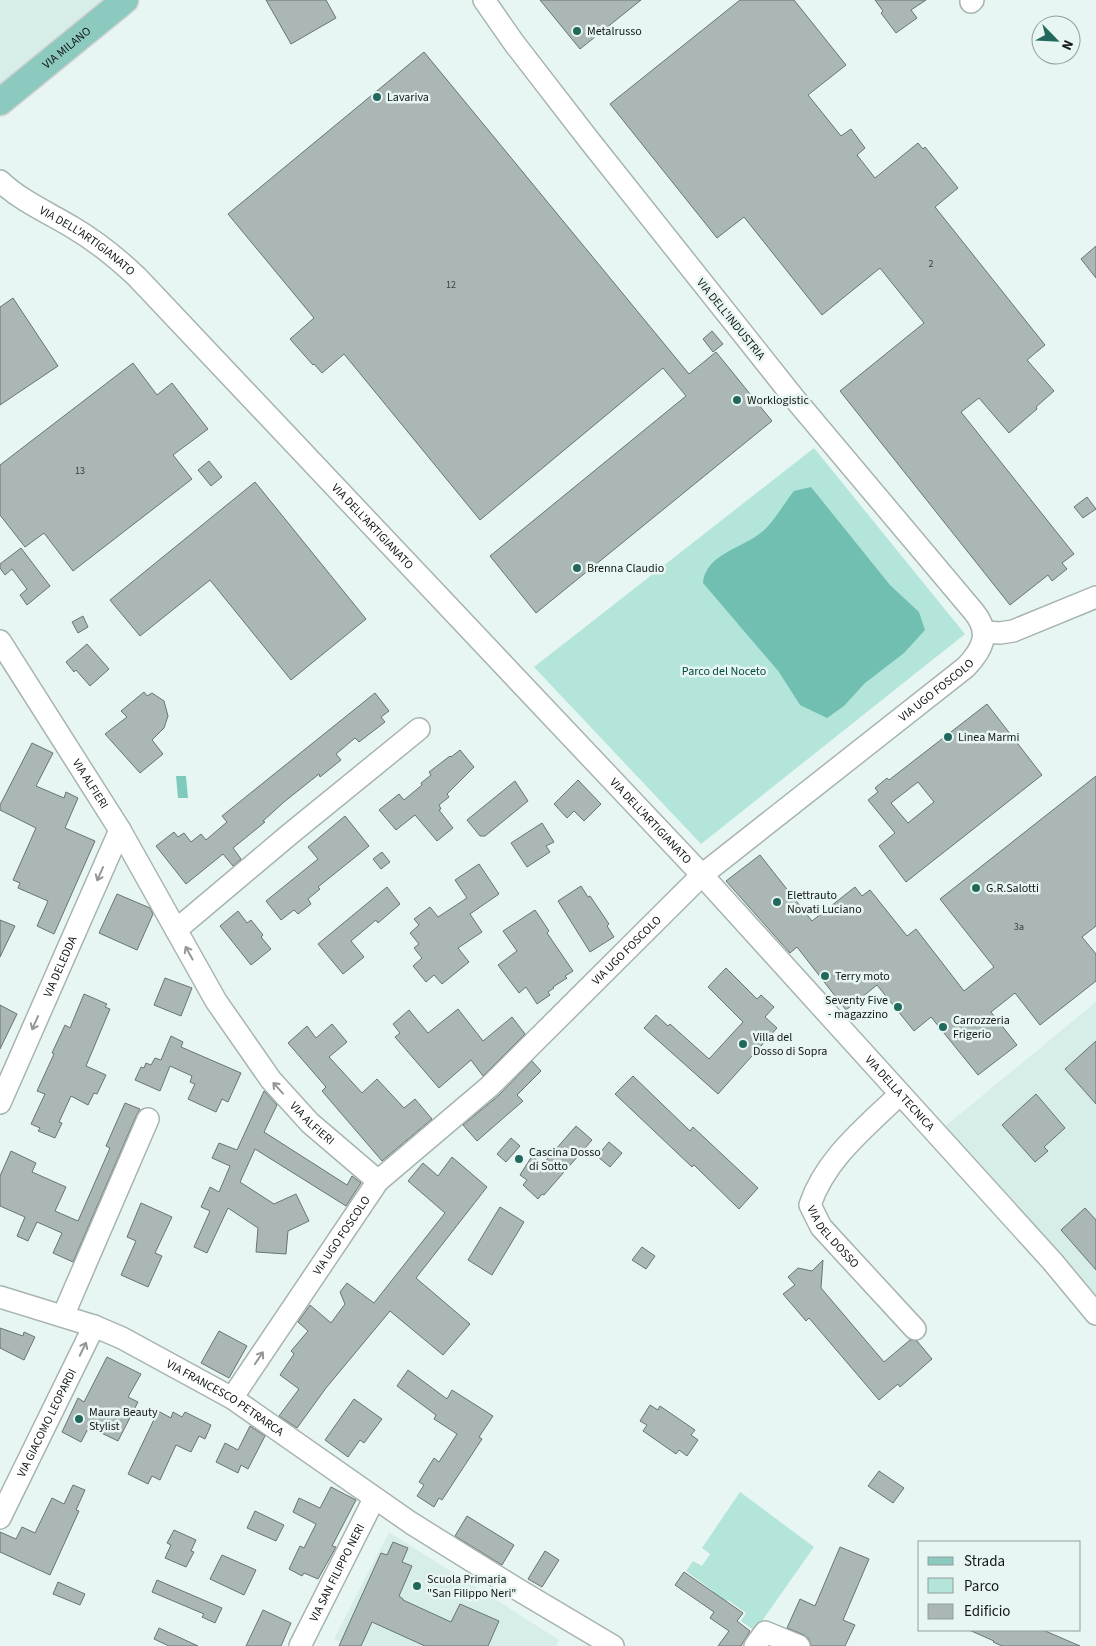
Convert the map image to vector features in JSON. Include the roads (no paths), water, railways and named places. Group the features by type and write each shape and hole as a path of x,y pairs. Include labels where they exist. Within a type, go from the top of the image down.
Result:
{"main road":[{"name":"VIA MILANO","path":"3,105 125,0"}],"street":[{"name":"VIA DELL'INDUSTRIA","path":"484,0 514,43 589,140 794,398 980,618 984,632"},
{"name":"VIA DELL'ARTIGIANATO","path":"0,181 25,201 83,233 108,251 129,270 702,875"},
{"name":"VIA DELL'ARTIGIANATO","path":"0,197 25,201"},
{"path":"984,632 1000,633 1013,631 1096,596"},
{"name":"VIA UGO FOSCOLO","path":"232,1398 378,1181 490,1086 702,875 966,667 979,651 984,632"},
{"name":"VIA ALFIERI","path":"0,641 120,830 216,1001 270,1080 310,1123 378,1181"},
{"path":"176,930 419,729"},
{"name":"VIA DELEDDA","path":"0,1103 120,830"},
{"name":"VIA DELLA TECNICA","path":"702,875 1052,1261 1096,1314"},
{"name":"VIA DEL DOSSO","path":"900,1094 832,1162 816,1188 810,1205 821,1227 915,1330"},
{"path":"63,1316 148,1119"},
{"name":"VIA FRANCESCO PETRARCA","path":"0,1297 94,1326 122,1338 232,1398 374,1498 508,1584 613,1646"},
{"name":"VIA GIACOMO LEOPARDI","path":"0,1518 94,1326"},
{"name":"VIA SAN FILIPPO NERI","path":"300,1646 374,1498"},
{"path":"755,1646 764,1632 799,1646"}],"place":[{"name":"Metalrusso","path":"577,31"},
{"name":"Lavariva","path":"377,97"},
{"name":"Worklogistic","path":"737,400"},
{"name":"Brenna Claudio","path":"577,568"},
{"name":"Linea Marmi","path":"948,737"},
{"name":"G.R.Salotti","path":"976,888"},
{"name":"Elettrauto Novati Luciano","path":"777,902"},
{"name":"Terry moto","path":"825,976"},
{"name":"Seventy Five - magazzino","path":"898,1007"},
{"name":"Carrozzeria Frigerio","path":"943,1027"},
{"name":"Villa del Dosso di Sopra","path":"743,1044"},
{"name":"Cascina Dosso di Sotto","path":"519,1159"},
{"name":"Maura Beauty Stylist","path":"79,1419"},
{"name":"Scuola Primaria \"San Filippo Neri\"","path":"417,1586"}],"park label":[{"name":"Parco del Noceto","path":"724,671"}]}
